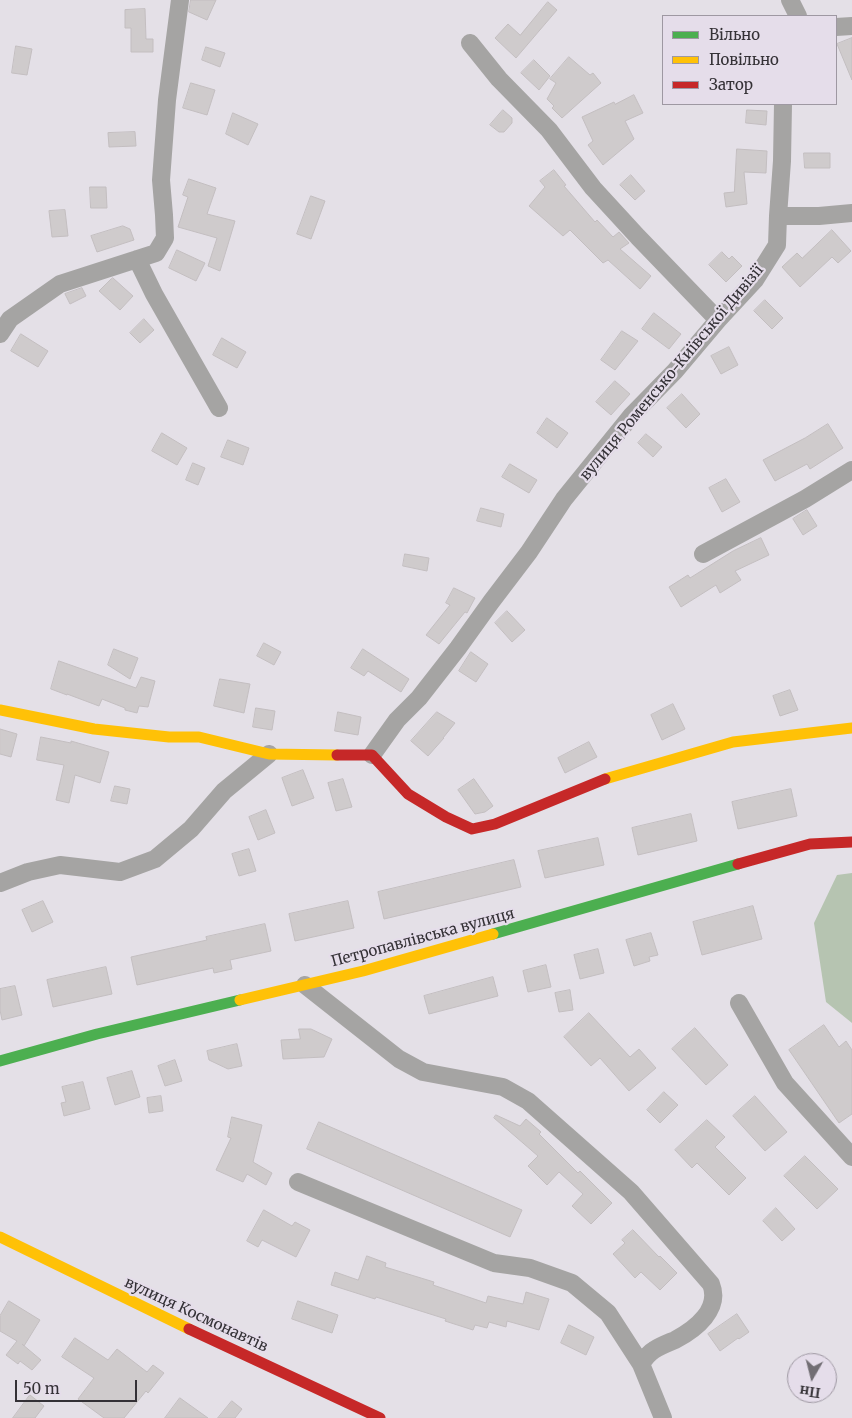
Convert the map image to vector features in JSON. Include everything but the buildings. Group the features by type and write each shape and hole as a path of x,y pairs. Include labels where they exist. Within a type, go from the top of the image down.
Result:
{"street":[{"path":"0,334 10,319 60,284 156,253 165,238 161,180 167,100 180,0"},
{"path":"790,0 798,15"},
{"path":"837,27 852,26"},
{"path":"470,43 499,79 549,130 593,188 718,320"},
{"name":"вулиця Роменсько-Київської Дивізії","path":"372,755 398,720 419,698 458,648 529,552 564,499 632,415 675,371 755,280 777,245 783,105"},
{"path":"778,216 819,216 852,213"},
{"path":"137,259 154,294 219,408"},
{"path":"703,554 805,499 852,470"},
{"path":"0,710 94,729 169,737 199,737 269,754 372,755 408,794 446,817 472,828 495,824 613,776 733,742 852,728"},
{"path":"0,883 28,872 60,865 120,872 155,859 191,829 224,791 269,754"},
{"name":"Петропавлівська вулиця","path":"0,1061 97,1034 372,969 810,844 852,842"},
{"path":"305,985 399,1059 423,1072 503,1087 528,1101 631,1192 711,1284 714,1292 713,1302 707,1315 693,1329 654,1350 646,1356 641,1364"},
{"path":"739,1003 785,1083 852,1157"},
{"path":"298,1182 494,1263 530,1268 572,1283 608,1313 641,1364 663,1418"},
{"name":"вулиця Космонавтів","path":"0,1237 380,1418"}],"green space":[{"path":"852,873 852,1023 826,1002 814,923 837,875"}],"traffic: fast":[{"path":"493,934 738,864"},
{"path":"0,1061 97,1034 240,1000"}],"traffic: slow":[{"path":"0,710 94,729 169,737 199,737 269,754 337,755"},
{"path":"605,779 733,742 852,728"},
{"path":"240,1000 363,971 493,934"},
{"path":"0,1237 189,1329"}],"traffic: jam":[{"path":"337,755 372,755 408,794 446,817 472,829 495,824 605,779"},
{"path":"738,864 810,844 852,842"},
{"path":"189,1329 380,1418"}]}
